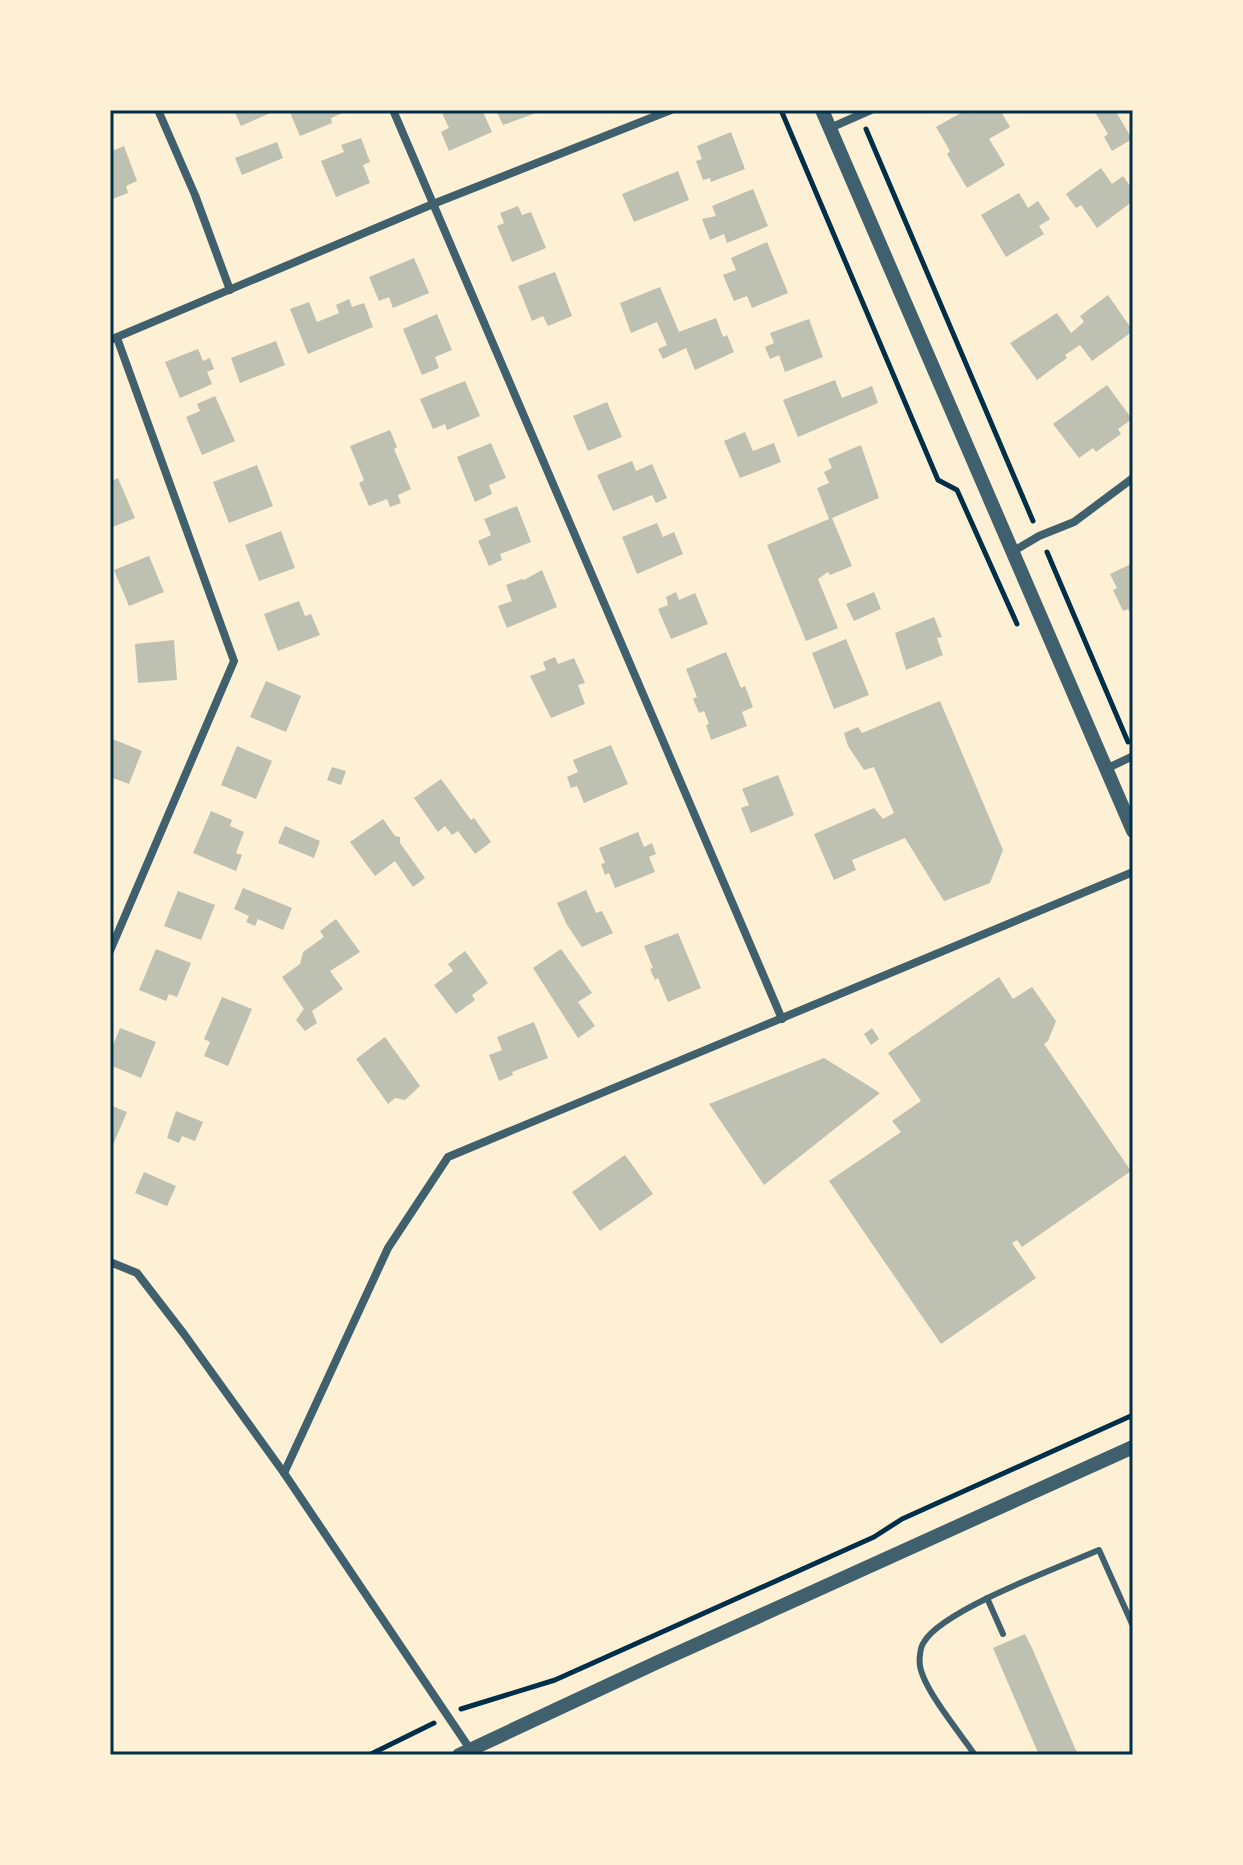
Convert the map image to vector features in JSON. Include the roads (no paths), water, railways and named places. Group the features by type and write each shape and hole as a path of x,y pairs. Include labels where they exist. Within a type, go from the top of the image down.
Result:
{"street":[{"path":"158,110 195,195 230,290"},
{"path":"393,110 782,1019"},
{"path":"110,951 234,661 113,339 433,204 671,110"},
{"path":"822,110 1133,831"},
{"path":"830,128 871,110"},
{"path":"1012,552 1039,536 1074,522 1133,478"},
{"path":"1106,769 1133,755"},
{"path":"284,1473 388,1248 448,1157 1133,872"},
{"path":"110,1262 137,1273 184,1334 284,1473 465,1752 1133,1447"}],"lane":[{"path":"975,1755 923,1679 919,1661 924,1642 943,1624 987,1598 1099,1550 1133,1626"},
{"path":"987,1598 1003,1634"}]}
